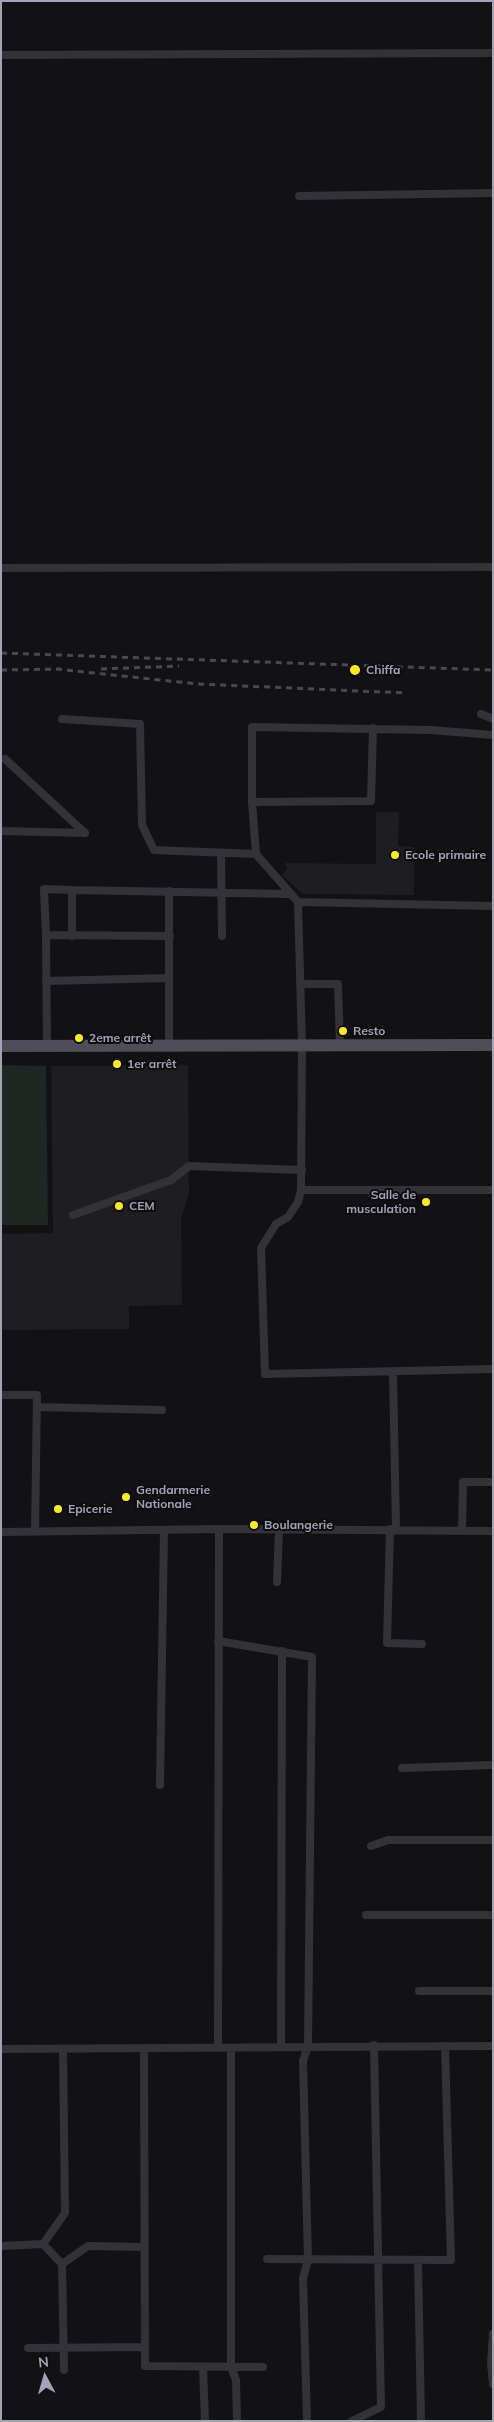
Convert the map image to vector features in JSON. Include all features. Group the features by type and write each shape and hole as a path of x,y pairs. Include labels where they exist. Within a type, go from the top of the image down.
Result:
{"main road":[{"path":"1,1046 493,1045"}],"street":[{"path":"1,55 493,53"},
{"path":"299,196 493,193"},
{"path":"1,568 493,567"},
{"path":"480,714 493,719"},
{"path":"62,719 140,724 142,825 154,850 256,854"},
{"path":"493,735 373,728 252,727 252,802 256,854 289,894 298,902 493,906"},
{"path":"252,802 371,801 373,728"},
{"path":"1,831 85,833 5,760"},
{"path":"221,853 222,936"},
{"path":"48,1046 44,889 289,894"},
{"path":"72,890 72,936"},
{"path":"169,891 169,1046"},
{"path":"298,902 302,1046 301,1190 298,1202 288,1218 276,1224 260,1248 265,1374 493,1369"},
{"path":"46,935 170,936"},
{"path":"46,981 168,978"},
{"path":"300,984 338,984 340,1046"},
{"path":"73,1215 171,1180 189,1166 302,1170"},
{"path":"301,1190 493,1190"},
{"path":"393,1372 393,1529 387,1643 422,1644"},
{"path":"1,1395 37,1396 35,1532"},
{"path":"37,1407 162,1410"},
{"path":"462,1531 463,1482 493,1482"},
{"path":"1,1532 393,1529 493,1531"},
{"path":"160,1785 164,1530"},
{"path":"218,2048 219,1530"},
{"path":"277,1582 279,1530"},
{"path":"218,1642 312,1657 308,2046 303,2061 308,2260 303,2278 307,2421"},
{"path":"281,2046 282,1651"},
{"path":"402,1768 493,1765"},
{"path":"371,1846 388,1840 493,1840"},
{"path":"366,1915 493,1915"},
{"path":"419,1991 493,1991"},
{"path":"352,2421 381,2407 374,2046"},
{"path":"267,2259 451,2260 445,2046"},
{"path":"1,2049 493,2046"},
{"path":"231,2048 231,2367 236,2380 237,2421"},
{"path":"43,2244 64,2213 63,2049"},
{"path":"144,2049 145,2366 262,2367"},
{"path":"1,2246 43,2244 62,2264 64,2370"},
{"path":"62,2264 88,2246 145,2247"},
{"path":"418,2260 421,2421"},
{"path":"493,2334 491,2363 493,2384"},
{"path":"28,2348 145,2348"},
{"path":"203,2367 205,2421"}],"shaded area":[{"name":"Ecole primaire","path":"376,812 399,812 398,846 414,847 414,895 303,894 282,875 287,869 285,863 376,864"},
{"path":"1,1065 46,1066 48,1225 1,1225"},
{"name":"CEM","path":"188,1065 189,1193 181,1219 182,1305 129,1306 129,1329 1,1330 1,1234 53,1233 51,1066"}],"railway":[{"path":"1,653 493,670"},
{"path":"101,669 179,666"},
{"path":"56,669 198,684 406,693"},
{"path":"1,670 61,669"}],"place":[{"name":"Chiffa","path":"355,670"},
{"name":"Ecole primaire","path":"395,855"},
{"name":"Resto","path":"343,1031"},
{"name":"2eme arrêt","path":"79,1038"},
{"name":"1er arrêt","path":"117,1064"},
{"name":"Salle de musculation","path":"426,1202"},
{"name":"CEM","path":"119,1206"},
{"name":"Gendarmerie Nationale","path":"126,1497"},
{"name":"Epicerie","path":"58,1509"},
{"name":"Boulangerie","path":"254,1525"}]}
